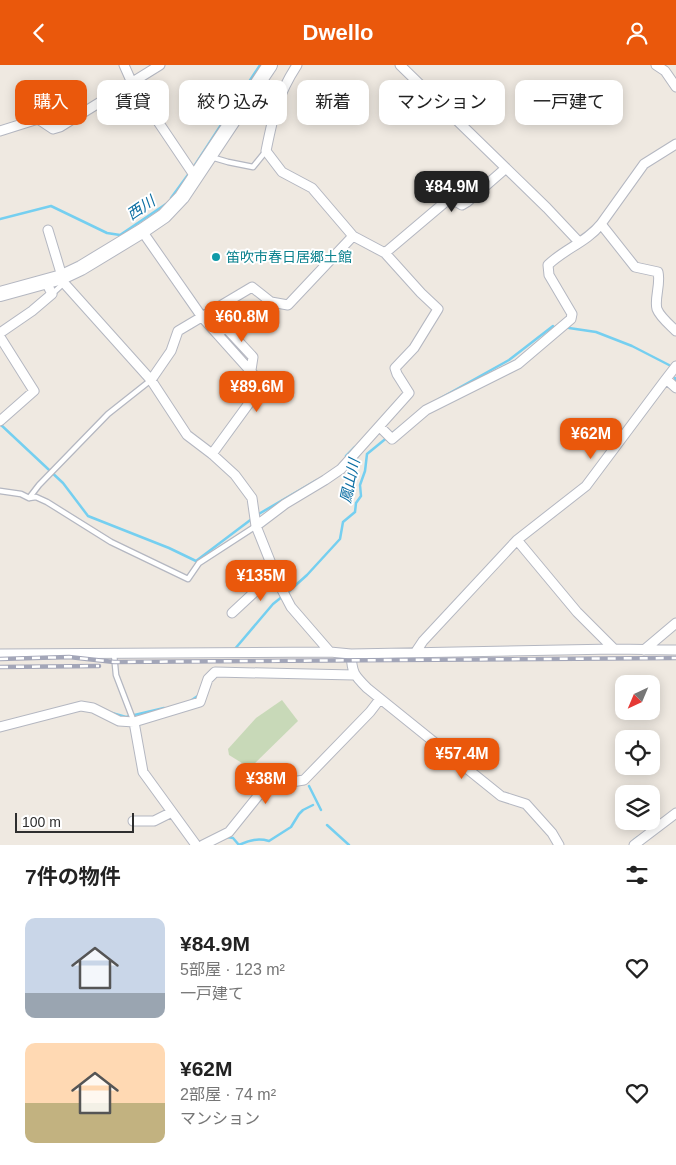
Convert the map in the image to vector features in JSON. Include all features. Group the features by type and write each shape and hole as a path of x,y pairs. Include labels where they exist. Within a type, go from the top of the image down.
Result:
{"main road":[{"path":"0,294 49,288 142,231 170,210 182,197 193,173 209,156 270,65"}],"street":[{"path":"124,65 131,80"},
{"path":"137,80 160,65"},
{"path":"256,526 285,504 341,469 382,429 409,393 395,368 414,348 438,309 420,293 385,253 354,237 312,188 282,171 266,151 274,110 286,82 297,65"},
{"path":"400,65 547,208 579,242"},
{"path":"656,65 665,71 676,87"},
{"path":"0,131 38,119 53,129 60,127 97,103"},
{"path":"160,125 193,173"},
{"path":"382,429 392,439 426,410 518,364 571,319 572,314 549,275 548,265 557,256 595,232 644,164 676,144"},
{"path":"385,253 450,198 462,205 506,168"},
{"path":"601,224 635,267 658,272 660,281 656,307 658,312 676,331"},
{"path":"48,230 63,280 151,380 187,435 235,475 252,498 256,526 290,607 330,652"},
{"path":"142,231 202,317 262,384 212,454"},
{"path":"151,380 171,351 178,331 252,287 271,302 288,305 354,237"},
{"path":"0,333 32,311 49,288"},
{"path":"668,323 676,317"},
{"path":"0,337 34,391 0,421"},
{"path":"415,653 423,641 517,540 586,486 676,366"},
{"path":"666,379 676,388"},
{"path":"517,540 577,612 614,649"},
{"path":"232,613 275,573"},
{"path":"644,650 676,623"},
{"path":"0,654 330,652 351,654 614,649 676,650"},
{"path":"351,654 353,673 380,699 500,796 526,804 552,833 559,845"},
{"path":"0,727 81,705 93,708 119,721 134,722 200,702 208,679 214,672 353,673"},
{"path":"203,845 229,832 266,786 304,780 353,730 380,699"},
{"path":"134,722 142,772 196,845"},
{"path":"133,821 154,821 172,812"},
{"path":"634,845 676,813"}],"lane":[{"path":"209,156 228,163 253,167 266,151"},
{"path":"29,498 39,485 108,414 151,380"},
{"path":"0,491 21,494 29,498 36,497 47,502 111,541 188,579 199,563 256,526"},
{"path":"114,654 116,675 134,722"}],"green space":[{"path":"282,700 298,721 250,768 229,755 228,749 256,718"}],"waterway":[{"name":"西川","path":"193,168 260,65"},
{"name":"西川","path":"171,198 190,172"},
{"name":"西川","path":"0,219 51,206 107,233 120,235 166,204"},
{"name":"鳳山川","path":"439,399 509,360 553,326"},
{"name":"鳳山川","path":"569,328 596,332 632,346 669,365"},
{"name":"鳳山川","path":"0,424 63,483 88,516 169,548 196,561 253,518"},
{"name":"鳳山川","path":"287,593 307,575 340,539 343,522 355,512 356,503 361,496 360,485 365,471 367,454 400,427"},
{"name":"鳳山川","path":"346,456 355,447"},
{"name":"鳳山川","path":"257,515 317,480"},
{"name":"鳳山川","path":"234,650 273,604 283,596"},
{"name":"鳳山川","path":"189,702 199,695"},
{"name":"鳳山川","path":"112,713 126,717 164,708"},
{"path":"309,786 321,810"},
{"path":"227,837 233,838 239,845 254,840 269,841 291,827 299,814 313,805"},
{"path":"327,825 349,845"},
{"path":"634,840 638,837"}],"railway":[{"path":"0,659 69,657 114,662 676,658"},
{"path":"0,667 99,666"}],"place":[{"name":"笛吹市春日居郷土館","path":"216,257"}]}
